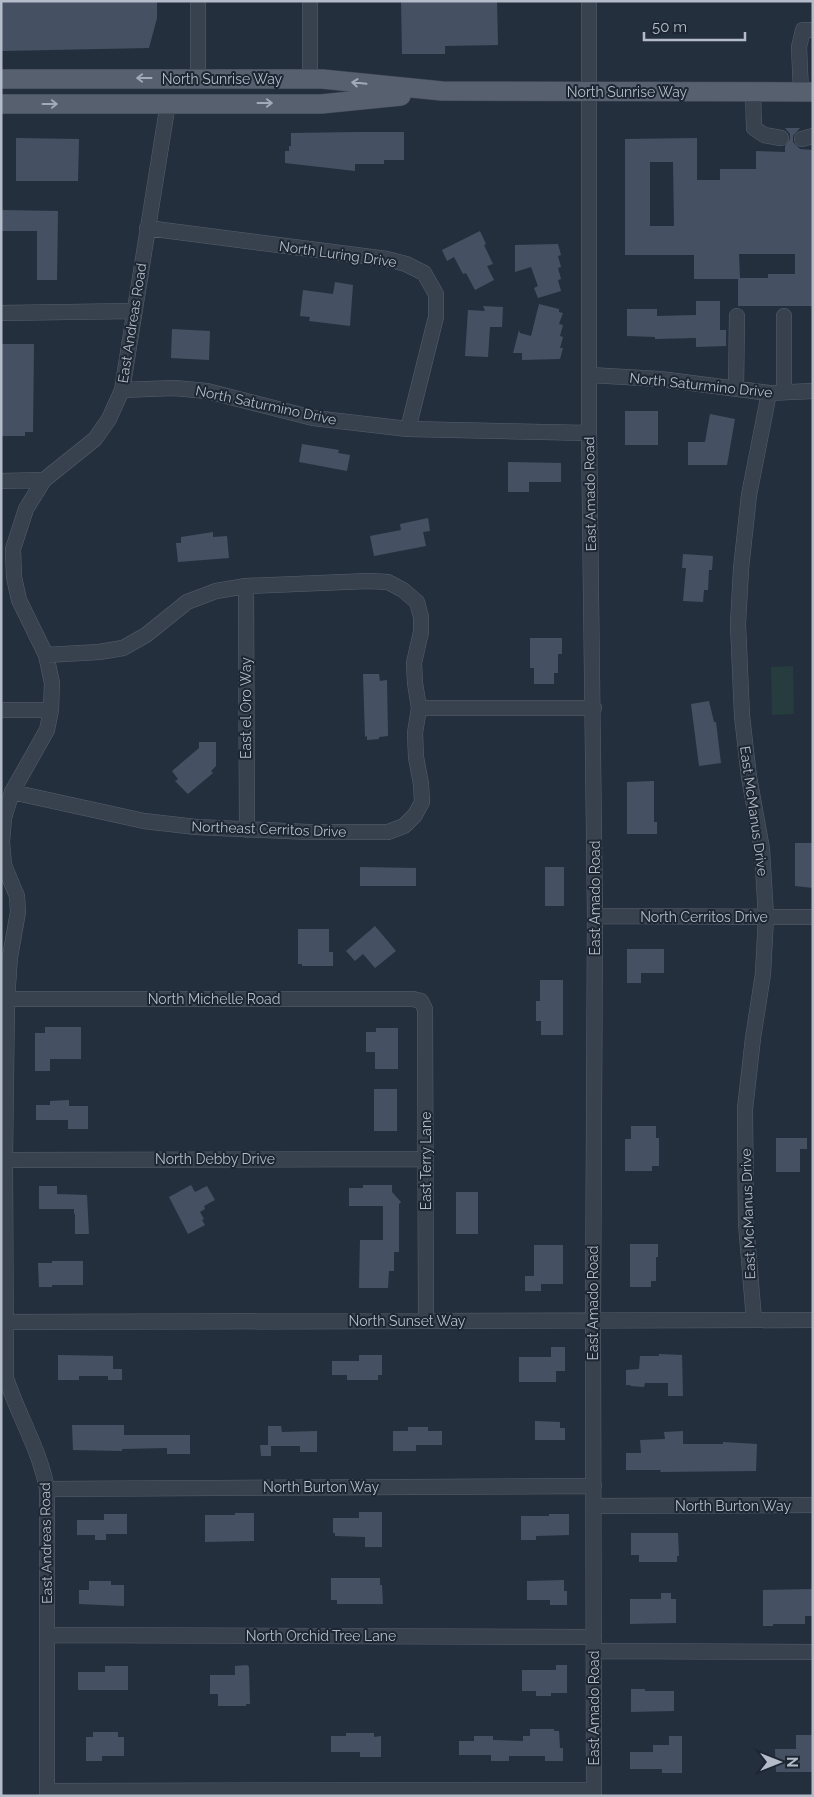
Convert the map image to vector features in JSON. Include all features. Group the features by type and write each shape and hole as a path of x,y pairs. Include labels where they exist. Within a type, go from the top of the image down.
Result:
{"main road":[{"name":"North Sunrise Way","path":"1,78 310,79 442,92 807,92"},
{"path":"168,103 170,95 176,92 245,90 279,79"},
{"name":"North Sunrise Way","path":"1,104 321,104 442,92"}],"street":[{"path":"198,1 198,78"},
{"path":"310,1 310,79"},
{"name":"East Amado Road","path":"589,1 589,433 594,708 595,916 593,1321 594,1793"},
{"path":"807,92 806,52 800,47 804,30 813,30"},
{"path":"753,92 754,128 764,136 781,138"},
{"name":"East Andreas Road","path":"47,1794 47,1489 44,1472 13,1400 6,1378 3,1322 7,999 10,957 18,912 17,896 4,865 2,842 4,818 12,792 47,730 51,710 52,683 46,655 19,600 14,577 13,549 26,509 44,480 95,439 109,419 122,390 168,103"},
{"name":"North Luring Drive","path":"147,228 387,259 406,264 424,273 436,294 436,317 408,429"},
{"path":"1,313 134,311"},
{"path":"736,388 737,316"},
{"name":"East McManus Drive","path":"754,1320 746,1223 745,1109 763,974 766,917 762,849 742,716 738,624 741,569 750,495 777,393 784,316"},
{"name":"North Saturmino Drive","path":"590,375 660,379 777,393 813,391"},
{"name":"North Saturmino Drive","path":"122,390 174,388 207,391 313,418 408,429 589,433"},
{"path":"1,480 44,480"},
{"name":"Northeast Cerritos Drive","path":"12,792 144,821 196,827 308,832 388,832 404,826 415,815 422,802 422,784 416,757 415,733 419,708 414,663 422,617 416,602 403,590 388,582 368,581 246,586 216,592 187,602 146,635 123,648 99,652 46,655"},
{"name":"East el Oro Way","path":"246,586 247,830"},
{"path":"419,708 594,708"},
{"path":"1,710 51,710"},
{"name":"North Cerritos Drive","path":"595,916 813,917"},
{"name":"North Michelle Road","path":"7,999 412,999 422,1001"},
{"name":"East Terry Lane","path":"422,1001 425,1009 426,1321"},
{"name":"North Debby Drive","path":"5,1160 426,1158"},
{"name":"North Sunset Way","path":"3,1322 813,1320"},
{"name":"North Burton Way","path":"47,1489 594,1486"},
{"name":"North Burton Way","path":"594,1506 813,1505"},
{"name":"North Orchid Tree Lane","path":"48,1635 594,1644 813,1652"},
{"path":"47,1794 594,1793"}],"green space":[{"path":"793,666 794,714 772,715 771,667"}],"building":[{"path":"1,1 157,1 157,18 149,48 1,51"},
{"path":"401,1 497,1 498,45 445,46 445,54 402,54"},
{"path":"785,128 800,128 793,136 793,142 800,149 813,150 813,306 738,306 738,279 694,279 694,255 625,255 625,139 697,138 697,180 720,180 720,169 756,169 756,151 785,152 785,146 790,139 790,134","holes":["650,162 673,162 674,226 650,226","739,254 795,254 795,274 768,274 768,278 740,278"]},
{"path":"404,132 404,160 384,160 384,164 355,164 355,171 285,163 285,151 289,151 289,146 291,146 291,133"},
{"path":"16,138 79,139 78,181 16,181"},
{"path":"1,210 58,211 57,280 37,280 37,231 1,231"},
{"path":"480,231 493,264 487,266 494,280 475,290 466,273 463,274 454,257 447,261 442,250"},
{"path":"558,244 561,255 558,256 561,267 558,268 561,279 558,280 561,291 538,298 534,288 538,286 531,267 515,272 515,245"},
{"path":"335,282 353,285 350,326 309,321 310,317 300,316 303,290 333,294"},
{"path":"696,301 720,301 720,330 726,330 726,346 696,347 696,338 655,339 655,337 627,336 627,309 657,309 657,316 696,315"},
{"path":"539,304 559,309 559,312 563,313 559,324 563,325 560,336 563,337 560,348 563,348 560,359 522,360 522,353 513,353 519,330 520,333 531,336"},
{"path":"483,306 503,307 502,327 490,327 488,357 465,356 468,310 485,311"},
{"path":"172,329 210,331 209,360 171,358"},
{"path":"1,344 34,344 33,432 25,432 25,436 1,436"},
{"path":"625,411 658,411 658,445 625,445"},
{"path":"710,414 735,419 727,465 688,465 688,442 705,442"},
{"path":"302,444 339,450 338,453 350,455 347,471 299,462"},
{"path":"508,462 561,463 561,482 529,482 529,492 508,492"},
{"path":"428,518 430,531 423,532 426,546 374,556 370,536 401,530 400,524"},
{"path":"213,532 213,537 227,536 229,558 178,562 176,543 181,543 181,537"},
{"path":"683,554 713,556 712,570 709,570 708,590 704,590 703,602 683,601 686,568 682,568"},
{"path":"530,638 562,638 562,654 558,654 558,673 554,673 554,684 534,684 534,668 530,668"},
{"path":"363,674 379,674 380,681 387,680 388,736 379,737 379,739 367,740 367,736 365,737"},
{"path":"709,701 714,722 716,722 721,763 699,766 691,704"},
{"path":"199,742 216,742 216,766 211,771 213,773 188,794 175,781 178,779 172,771 199,748"},
{"path":"654,781 654,822 657,822 657,834 627,834 627,782"},
{"path":"795,843 812,843 813,888 795,886"},
{"path":"360,867 416,868 416,886 360,886"},
{"path":"545,867 564,867 564,906 545,906"},
{"path":"375,926 396,951 375,968 363,954 355,961 346,951"},
{"path":"298,929 329,929 329,952 333,952 333,966 302,966 302,964 298,964"},
{"path":"627,949 664,949 664,973 641,973 641,983 627,983"},
{"path":"540,980 563,980 563,1035 541,1035 541,1021 536,1021 536,1001 540,1001"},
{"path":"45,1027 81,1027 81,1059 50,1059 50,1071 35,1071 35,1033 45,1033"},
{"path":"376,1028 398,1028 398,1069 375,1069 375,1052 366,1052 366,1032 376,1032"},
{"path":"374,1089 397,1089 397,1131 374,1131"},
{"path":"69,1100 69,1106 88,1106 88,1129 68,1129 68,1120 36,1120 36,1105 50,1105 50,1101"},
{"path":"631,1126 656,1126 656,1138 659,1138 659,1166 652,1166 652,1171 625,1171 625,1139 631,1139"},
{"path":"776,1138 807,1138 807,1149 800,1149 800,1172 776,1172"},
{"path":"191,1185 195,1192 207,1186 215,1200 204,1206 205,1209 200,1212 205,1225 188,1234 169,1197"},
{"path":"363,1185 392,1185 392,1192 401,1202 399,1204 399,1252 394,1252 394,1271 389,1271 388,1288 359,1288 360,1240 383,1240 383,1206 349,1206 349,1188 363,1188"},
{"path":"39,1186 57,1186 57,1194 87,1195 89,1234 75,1234 74,1209 39,1209"},
{"path":"456,1192 478,1192 478,1234 456,1234"},
{"path":"630,1244 658,1244 656,1281 651,1281 651,1287 630,1287"},
{"path":"534,1245 563,1245 563,1284 541,1284 541,1291 525,1291 525,1276 534,1276"},
{"path":"52,1261 83,1261 83,1285 39,1287 38,1263 52,1263"},
{"path":"551,1347 565,1347 565,1371 556,1371 556,1382 519,1382 519,1357 551,1357"},
{"path":"659,1354 682,1355 683,1396 668,1396 668,1383 645,1383 644,1387 626,1385 626,1370 639,1369 640,1356 659,1356"},
{"path":"58,1355 113,1356 113,1369 122,1369 122,1380 108,1380 108,1376 79,1376 79,1380 58,1380"},
{"path":"359,1355 382,1355 382,1375 378,1375 378,1380 347,1380 347,1375 332,1375 332,1361 359,1361"},
{"path":"535,1421 560,1422 560,1428 565,1428 565,1440 535,1440"},
{"path":"72,1425 124,1425 124,1435 190,1435 190,1454 167,1454 167,1448 122,1449 122,1451 73,1450"},
{"path":"268,1426 281,1426 282,1432 317,1431 317,1452 300,1452 300,1446 271,1446 271,1456 261,1456 260,1445 268,1445"},
{"path":"408,1427 428,1427 428,1431 442,1431 442,1445 416,1445 416,1451 393,1451 393,1431 408,1431"},
{"path":"683,1431 683,1444 723,1444 723,1442 757,1444 756,1471 660,1472 661,1470 626,1470 626,1453 641,1453 640,1440 665,1439 664,1432"},
{"path":"359,1512 382,1512 382,1547 365,1547 365,1537 335,1536 335,1533 333,1533 333,1518 359,1518"},
{"path":"235,1513 254,1513 254,1541 205,1542 205,1515 235,1515"},
{"path":"104,1514 127,1514 127,1534 106,1534 106,1540 95,1540 95,1535 77,1535 77,1520 104,1520"},
{"path":"549,1514 569,1514 569,1535 536,1536 536,1540 521,1540 521,1516 549,1516"},
{"path":"631,1533 678,1533 679,1556 677,1556 677,1562 639,1562 639,1555 631,1555"},
{"path":"331,1578 380,1578 383,1604 337,1604 337,1600 331,1600"},
{"path":"564,1580 564,1591 567,1591 567,1605 550,1605 550,1600 527,1600 527,1581"},
{"path":"89,1581 111,1581 111,1585 124,1585 124,1606 79,1604 79,1590 89,1590"},
{"path":"813,1589 813,1616 805,1616 805,1624 773,1624 773,1626 763,1626 763,1590"},
{"path":"661,1593 671,1593 671,1599 676,1599 676,1623 630,1624 630,1599 661,1599"},
{"path":"247,1665 249,1667 250,1704 246,1704 246,1706 218,1706 218,1694 210,1694 210,1675 235,1675 235,1666"},
{"path":"556,1665 567,1665 567,1693 551,1693 551,1696 536,1696 536,1691 522,1691 522,1670 556,1670"},
{"path":"105,1666 128,1666 128,1690 78,1690 78,1672 105,1672"},
{"path":"631,1689 674,1691 674,1711 631,1712"},
{"path":"530,1729 554,1729 554,1731 559,1731 560,1748 563,1748 563,1761 545,1761 545,1756 509,1756 509,1761 491,1761 491,1755 459,1755 459,1741 474,1741 474,1736 493,1736 493,1740 523,1741 523,1736 530,1736"},
{"path":"93,1732 118,1732 118,1737 124,1737 124,1756 102,1756 102,1761 86,1761 86,1737 93,1737"},
{"path":"346,1733 374,1733 374,1737 381,1736 381,1757 360,1757 360,1752 331,1752 331,1736 346,1736"},
{"path":"796,1735 813,1735 813,1772 776,1772 775,1749 796,1749"},
{"path":"669,1736 682,1736 682,1773 662,1773 662,1769 630,1769 630,1752 653,1752 653,1745 669,1745"}]}
